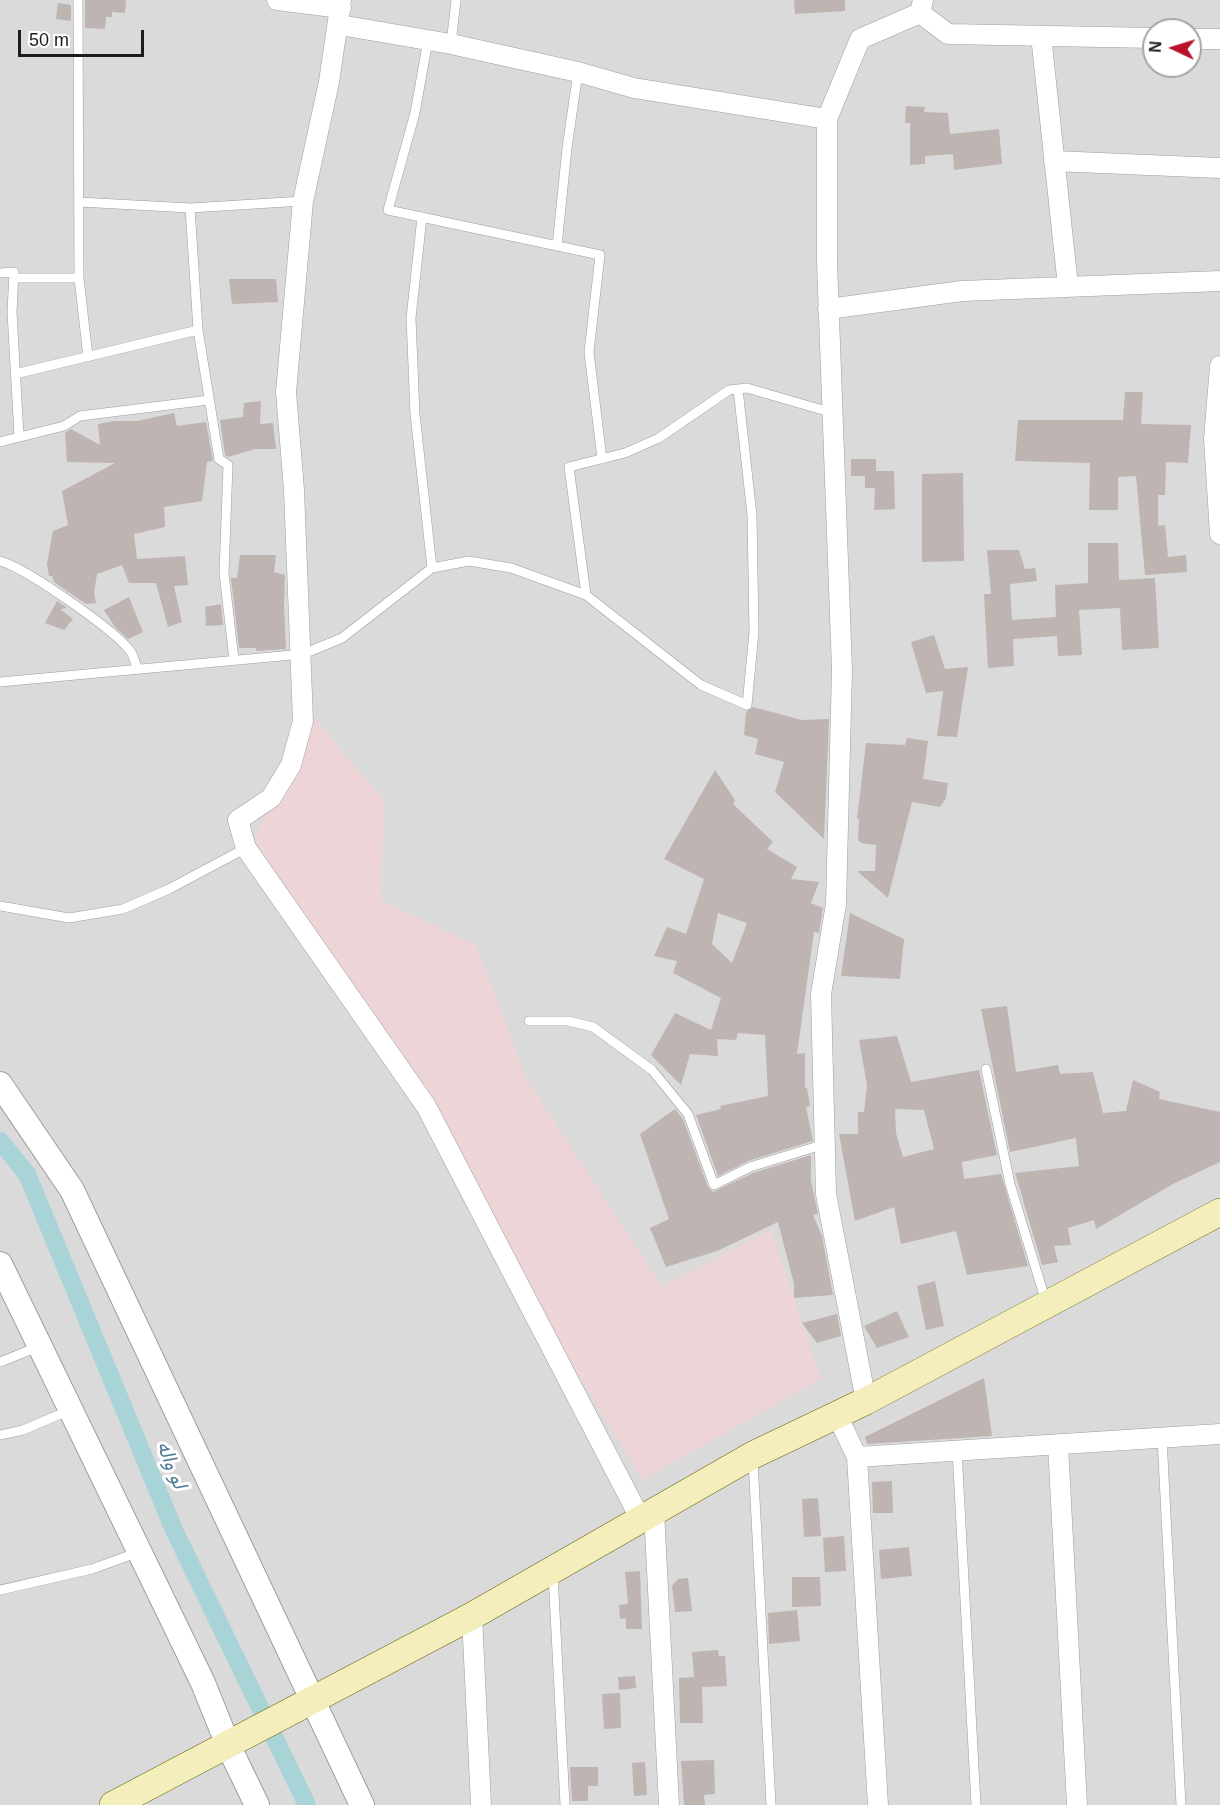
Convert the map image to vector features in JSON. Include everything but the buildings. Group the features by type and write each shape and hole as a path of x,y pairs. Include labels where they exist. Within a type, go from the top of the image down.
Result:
{"main road":[{"path":"113,1805 142,1794 228,1745 472,1616 753,1455 866,1401 1220,1212"}],"street":[{"path":"277,0 341,11 428,40 578,72 634,88 827,119"},
{"path":"866,1401 826,1194 821,994 836,904 842,670 834,413 828,309 827,119 860,39 921,7 948,34 1142,38"},
{"path":"341,11 303,201 286,392 302,663 303,721 291,765 271,798 238,820 246,848 426,1106 647,1514 669,1805"},
{"path":"1041,36 1068,286"},
{"path":"1202,39 1220,39"},
{"path":"1054,161 1220,168"},
{"path":"828,309 962,291 1220,281"},
{"path":"1220,366 1214,439 1220,534"},
{"path":"0,1084 72,1190 362,1805"},
{"path":"0,1264 203,1683 228,1745 257,1805"},
{"path":"837,1415 857,1457 878,1805"},
{"path":"857,1457 1220,1434"},
{"path":"1058,1445 1077,1805"},
{"path":"472,1616 481,1805"}],"lane":[{"path":"78,0 79,278 88,357"},
{"path":"450,44 456,0"},
{"path":"428,40 415,113 388,210 600,255 589,352 602,459"},
{"path":"557,246 567,148 578,72"},
{"path":"79,202 190,208 303,201"},
{"path":"190,208 198,330 219,459 228,465 224,573 234,660"},
{"path":"422,217 411,318 415,414 432,568"},
{"path":"0,273 14,272 15,374 19,436"},
{"path":"14,278 79,278"},
{"path":"15,374 198,330"},
{"path":"586,595 569,467 625,453 659,438 729,390 747,388 834,413"},
{"path":"0,682 234,660 302,663 342,638 432,568 469,561 511,568 586,595 700,685 747,705 754,632 752,515 738,389"},
{"path":"0,442 64,426 80,416 209,400"},
{"path":"0,561 44,585 113,634 131,653 138,669"},
{"path":"0,906 69,918 123,909 169,889 246,848"},
{"path":"529,1021 568,1021 593,1027 652,1070 688,1114 714,1185 750,1167 825,1144"},
{"path":"986,1069 1010,1184 1047,1304"},
{"path":"0,1362 40,1346"},
{"path":"0,1435 23,1430 70,1410"},
{"path":"1162,1438 1181,1805"},
{"path":"957,1450 976,1805"},
{"path":"753,1455 771,1805"},
{"path":"0,1590 92,1569 139,1552"},
{"path":"553,1570 565,1805"}],"shaded area":[{"path":"0,0 1220,0 1220,1805 0,1805"},
{"path":"315,718 384,801 381,900 476,945 527,1080 662,1286 771,1230 821,1379 642,1480 254,839"}],"waterway":[{"name":"لو واله","path":"0,1141 27,1174 174,1530 307,1805"}]}
